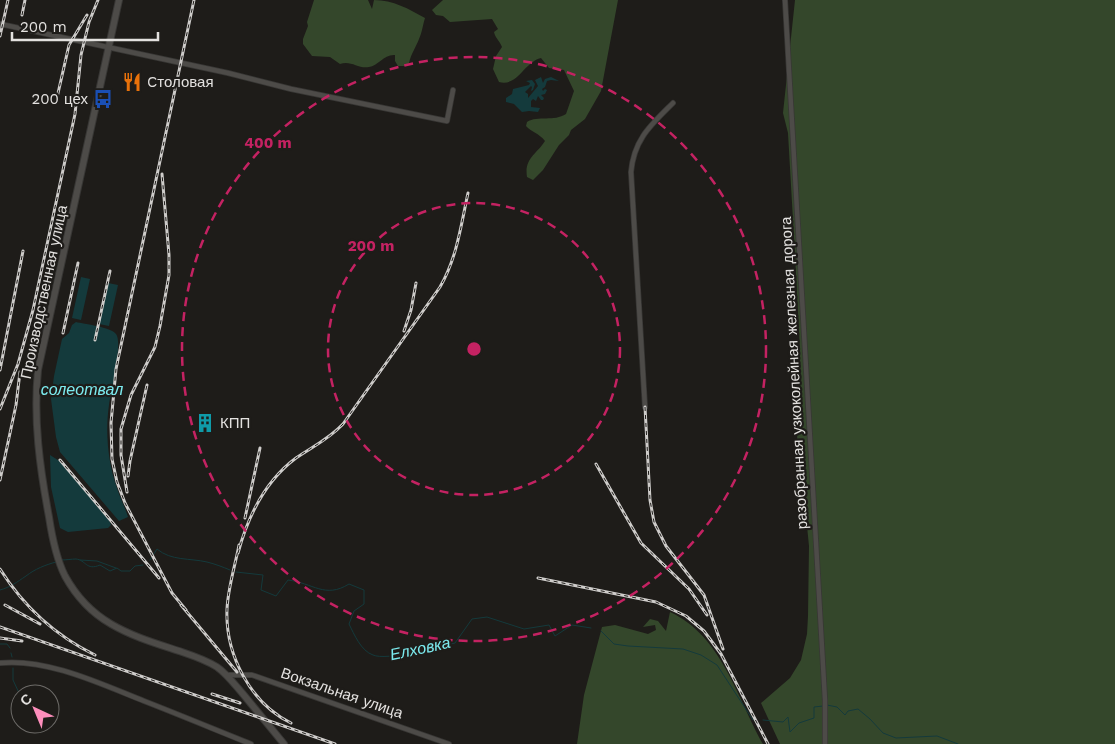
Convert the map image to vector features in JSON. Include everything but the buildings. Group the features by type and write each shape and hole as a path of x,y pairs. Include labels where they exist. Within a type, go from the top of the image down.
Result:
{"main road":[{"name":"Производственная улица","path":"119,0 47,327 37,384 36,407 41,462 45,496 57,556 70,583 84,602 102,619 132,634 204,660 217,667 226,675 284,744"}],"street":[{"name":"разобранная узкоколейная железная дорога","path":"785,0 825,700 825,744"},
{"path":"0,24 291,89 447,120 454,90"},
{"path":"645,407 631,172 634,150 641,137 673,103"},
{"path":"0,664 14,662 31,663 81,678 251,744"},
{"name":"Вокзальная улица","path":"226,675 252,675 449,744"}],"green space":[{"path":"314,0 368,0 372,9 374,0 381,0 401,6 425,18 420,37 409,63 405,66 398,66 395,61 395,55 391,55 375,65 361,67 348,63 340,64 330,57 312,56 303,44 303,39"},
{"path":"443,0 618,0 601,91 585,119 571,130 543,170 533,180 527,177 527,165 545,141 526,126 527,122 536,119 556,118 566,114 574,91 564,70 549,68 541,58 535,60 511,81 506,83 499,82 493,69 496,56 502,47 494,32 498,29 492,19 450,22 443,16 436,15 432,10"},
{"path":"795,0 1115,0 1115,744 780,744 761,703 790,678 801,660 807,634 808,616 809,546 797,444 800,351 788,133 783,113"},
{"path":"670,612 688,623 703,636 715,652 736,688 763,744 577,744 584,695 602,627 615,625 648,634 656,630 655,625 643,627 650,619 658,621 666,631"}],"water":[{"path":"541,77 543,83 545,79 551,77 559,81 547,81 542,89 543,91 547,90 545,94 541,95 544,98 543,100 538,96 536,101 533,99 531,101 531,107 540,108 538,112 522,112 514,104 506,102 506,98 512,94 513,89 529,85 530,83 526,81 532,80 535,84 533,90 531,91 531,86 525,92 528,94 528,98 538,86 535,80"},
{"path":"81,277 90,279 81,320 72,318"},
{"path":"108,283 118,285 109,326 99,324"},
{"name":"солеотвал","path":"76,322 109,329 116,334 118,339 107,426 111,468 128,517 119,521 60,452 56,437 51,399 54,376 62,339 69,333 72,325"},
{"path":"50,455 61,462 109,520 111,525 108,528 68,532 60,528 51,487"}],"waterway":[{"name":"Елховка","path":"150,560 157,549 168,556 207,562 230,570"},
{"name":"Елховка","path":"62,560 76,559 92,567 100,565 110,571 117,568 121,571 130,571 135,566 143,565"},
{"name":"Елховка","path":"80,560 97,561 116,568"},
{"name":"Елховка","path":"0,590 14,584 37,569 56,562"},
{"name":"Елховка","path":"236,572 263,575 261,590 276,596 288,580 326,590 341,588 349,584 364,590 364,604 354,611 349,624 358,642 373,655 389,656 413,653 455,643 472,619 487,617 524,629 549,625 555,636 572,625 591,628"},
{"name":"Елховка","path":"601,631 614,644 683,649 701,655 717,665 753,720"},
{"path":"0,644 7,644 10,648"},
{"path":"11,653 12,657"},
{"path":"13,668 15,684"},
{"name":"Елховка","path":"827,705 837,707 845,715 848,711 858,709 883,733 896,738 937,736 958,744"},
{"name":"Елховка","path":"763,720 783,722 788,717 790,732 799,723 814,718 814,707 823,706"}],"railway":[{"path":"0,36 8,0"},
{"path":"22,15 25,0"},
{"path":"0,409 18,364 33,310 75,114 81,55 89,22 98,0"},
{"path":"186,610 172,593 125,503 117,482 112,459 111,423 116,369 194,0"},
{"path":"56,102 69,45 87,15"},
{"path":"127,492 121,455 121,429 131,395 155,347 169,275 162,174"},
{"path":"238,553 247,526 259,500 275,477 296,458 343,424 440,287 451,265 468,193"},
{"path":"0,370 23,251"},
{"path":"63,333 78,263"},
{"path":"95,340 110,271"},
{"path":"404,331 411,310 416,283"},
{"path":"0,480 16,405 20,372"},
{"path":"128,476 147,385"},
{"path":"645,407 650,500 654,522 666,546 704,595 723,649"},
{"path":"245,518 260,448"},
{"path":"60,460 159,578"},
{"path":"596,464 641,543 689,589 707,615"},
{"path":"239,545 227,609 230,643 243,675 252,690 263,703 291,723"},
{"path":"0,569 19,596 41,619 66,638 95,655"},
{"path":"538,578 656,602 686,616 704,631 721,654 768,744"},
{"path":"5,605 40,624"},
{"path":"181,605 237,672"},
{"path":"0,627 335,744"},
{"path":"0,638 22,641"},
{"path":"212,694 240,703"}],"place":[{"name":"Cтоловая","path":"132,82"},
{"name":"200 цех","path":"103,99"},
{"name":"КПП","path":"205,423"}]}
